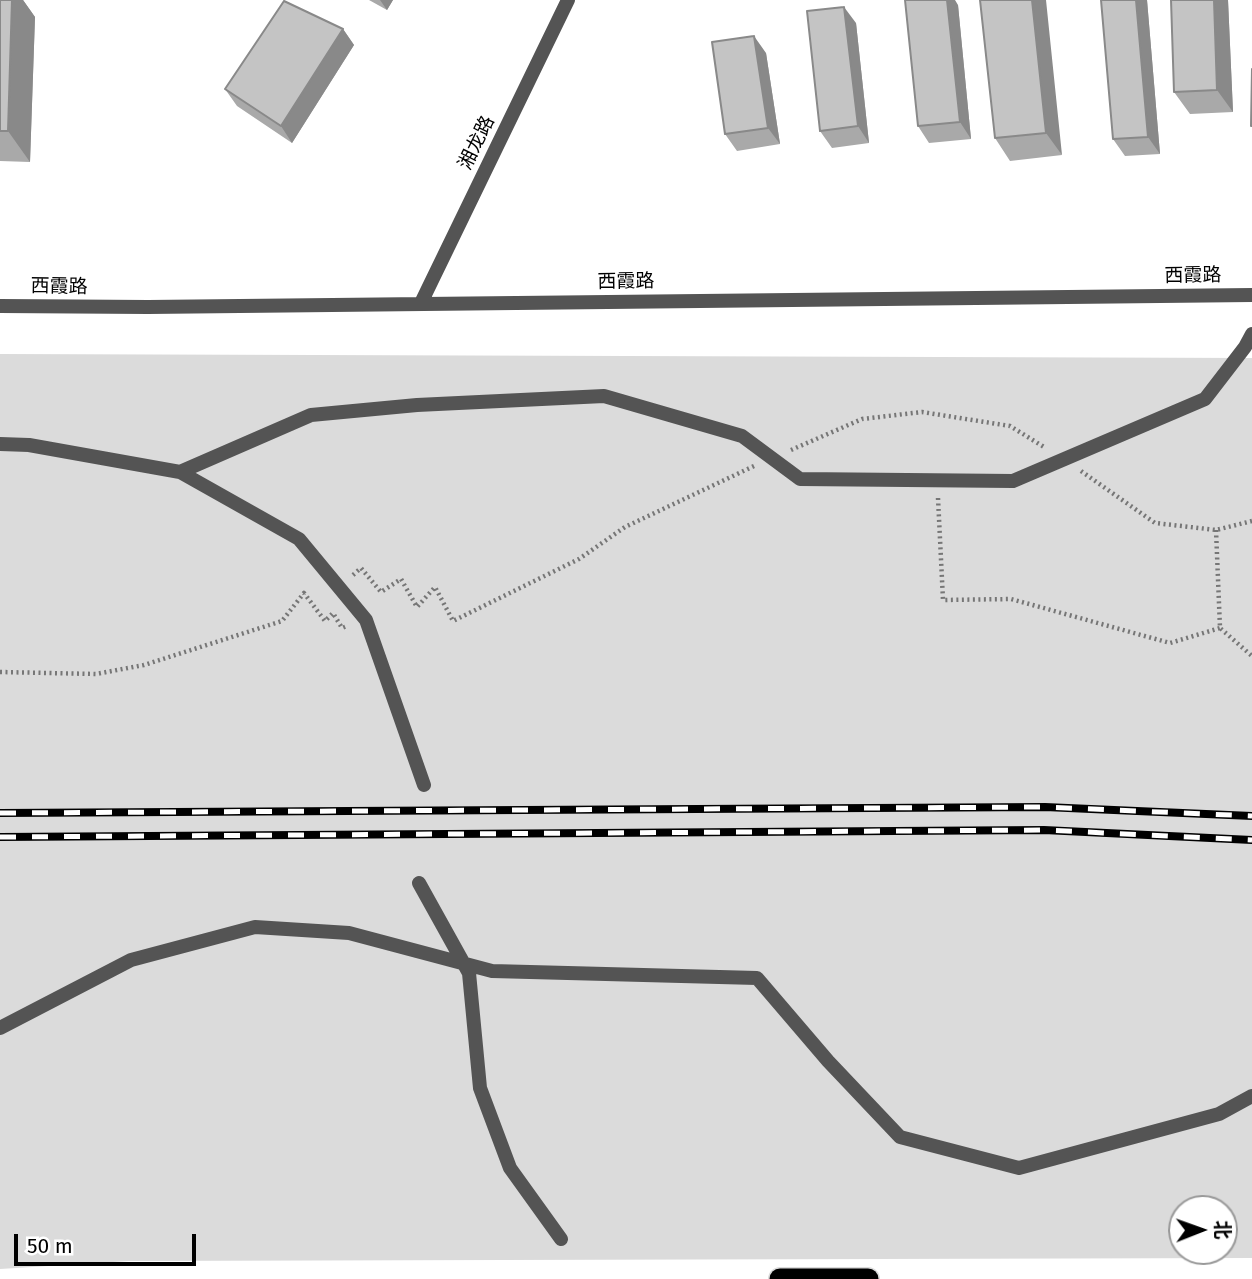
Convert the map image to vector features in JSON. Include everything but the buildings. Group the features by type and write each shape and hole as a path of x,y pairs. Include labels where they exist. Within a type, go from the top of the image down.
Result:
{"highway":[{"path":"780,1279 868,1279"}],"street":[{"name":"湘龙路","path":"421,303 568,0"},
{"name":"西霞路","path":"0,306 148,307 1252,295"},
{"path":"180,472 311,415 416,405 604,396 742,436 800,479 1013,481 1205,399 1252,334"},
{"path":"0,444 29,445 180,472 299,539 366,620 424,785"},
{"path":"419,883 469,972 480,1088 510,1168 561,1239"},
{"path":"0,1028 131,960 255,927 349,933 492,971 757,978 828,1061 900,1137 1019,1168 1219,1114 1252,1096"}],"path":[{"path":"338,587 361,568 381,592 401,579 417,607 435,587 453,621 579,559 625,527 771,458 863,419 922,412 1010,426 1064,459 1155,523 1216,530 1252,521"},
{"path":"937,481 943,600 1011,598 1170,643 1220,628"},
{"path":"1216,530 1220,628 1252,656"},
{"path":"0,672 96,674 144,665 282,621 304,593 325,621 334,612 342,628 366,620"}],"shaded area":[{"path":"0,354 1252,358 1252,1258 1238,1258 1238,1195 1168,1195 1168,1258 129,1261 0,1269"}],"railway":[{"path":"0,813 1045,807 1252,816"},
{"path":"0,837 1044,830 1252,840"}]}
